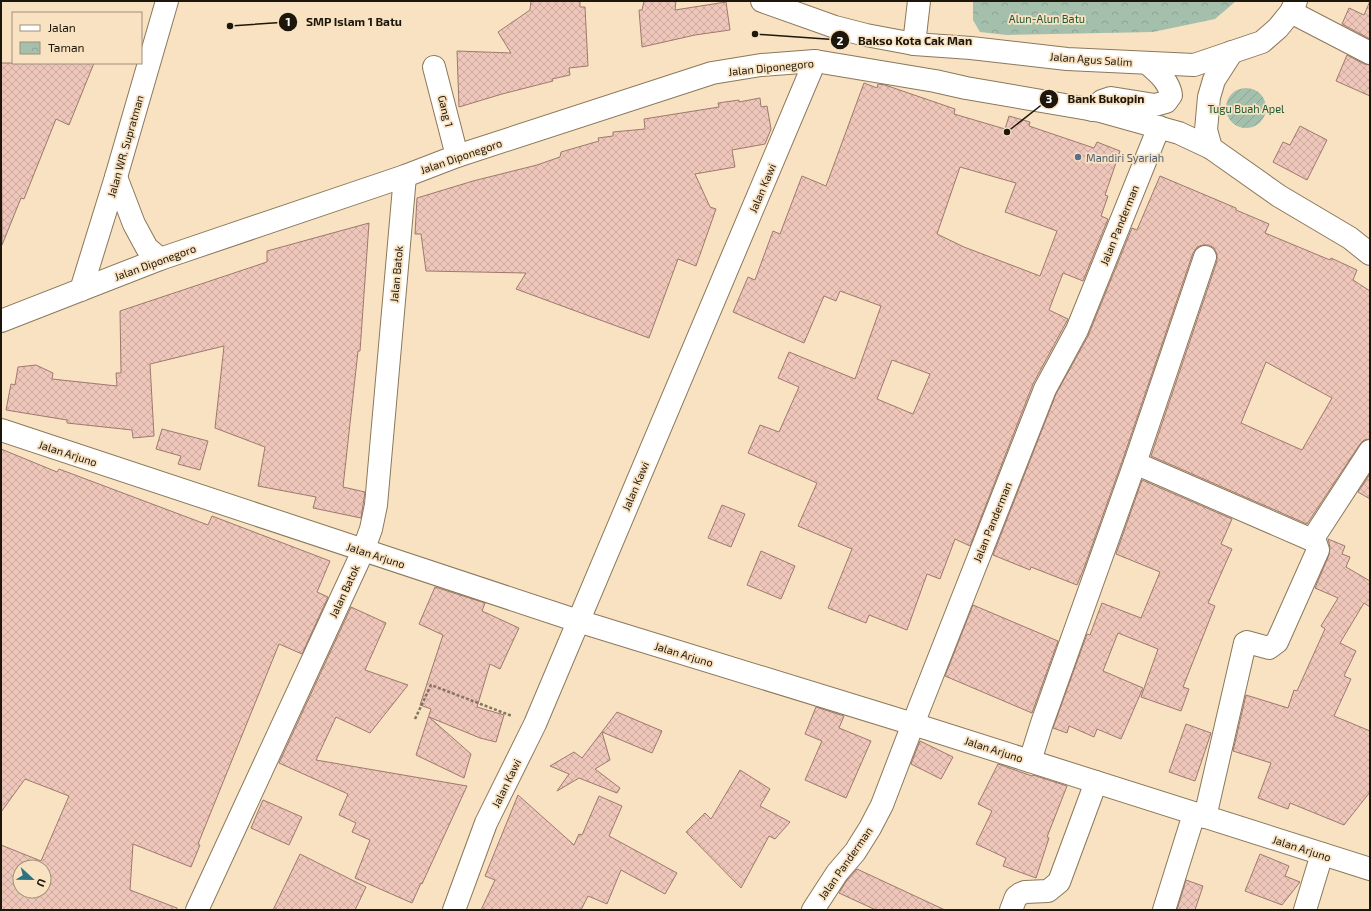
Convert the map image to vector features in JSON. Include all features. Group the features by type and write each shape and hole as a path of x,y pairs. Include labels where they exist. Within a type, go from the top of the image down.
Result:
{"street":[{"name":"Jalan WR. Supratman","path":"81,290 116,177 167,1"},
{"name":"Jalan Agus Salim","path":"762,1 835,27 866,35 914,44 947,46 1067,59 1194,65 1262,42 1278,28 1294,6"},
{"path":"914,44 918,1"},
{"path":"1294,6 1370,53"},
{"path":"1211,148 1206,130 1209,97 1214,80 1232,52"},
{"name":"Jalan Diponegoro","path":"1,321 160,259 405,176 457,156 712,73 761,65 815,61 880,71 1092,110"},
{"name":"Jalan Kawi","path":"454,910 486,823 535,724 815,61"},
{"path":"1092,110 1102,100 1111,98 1155,105 1166,102 1171,95 1170,87 1147,63"},
{"name":"Gang 1","path":"434,67 457,156"},
{"path":"1092,110 1179,133 1211,148 1279,196 1350,238 1370,254"},
{"name":"Jalan Panderman","path":"813,910 837,873 855,852 882,805 1045,389 1077,330 1159,127"},
{"name":"Jalan Batok","path":"197,910 363,551 371,529 376,506 405,176"},
{"path":"116,177 134,224 147,248 160,259"},
{"path":"1030,761 1042,723 1135,463 1205,257"},
{"name":"Jalan Arjuno","path":"1,430 578,621 913,724 1370,869"},
{"path":"1312,540 1370,451"},
{"path":"1135,463 1312,540 1316,544 1318,550 1278,642 1269,648 1247,642 1243,646 1200,816 1164,910"},
{"path":"1011,910 1016,897 1020,894 1025,892 1048,891 1059,882 1096,782"},
{"path":"1305,910 1322,854"}],"path":[{"path":"415,719 431,684 535,724"}],"green space":[{"name":"Alun-Alun Batu","path":"973,1 1236,1 1215,19 1153,32 1007,35 980,32 973,20"},
{"name":"Tugu Buah Apel","path":"1246,88 1254,90 1260,94 1264,100 1266,108 1264,116 1260,122 1254,126 1246,128 1238,126 1232,122 1228,116 1226,108 1228,100 1232,94 1238,90"}],"building":[{"path":"531,1 580,1 580,7 585,7 588,66 569,68 570,75 459,107 457,51 511,53 498,32 530,10"},
{"path":"644,1 676,1 675,10 726,2 730,30 695,35 642,47 639,10 642,10"},
{"path":"1370,1 1370,39 1342,24 1349,8 1364,15"},
{"path":"1347,55 1364,64 1370,65 1370,96 1336,81"},
{"path":"1,63 94,64 69,125 56,119 24,199 21,198 2,245"},
{"path":"864,83 877,88 878,84 885,85 955,109 954,114 1005,129 1009,116 1030,122 1029,126 1094,148 1097,142 1120,151 1105,195 1108,196 1101,216 1108,219 1083,281 1063,273 1049,310 1068,319 1033,384 970,546 955,539 940,579 927,574 907,630 869,615 866,623 828,608 852,549 798,526 817,483 748,453 760,425 779,432 799,387 778,378 789,352 855,379 881,306 840,291 836,301 824,296 804,343 733,312 748,277 755,280 773,231 780,234 802,176 826,186","holes":["960,167 1016,183 1005,212 1057,231 1040,276 964,247 937,234","892,360 930,374 913,414 877,399"]},
{"path":"760,98 761,107 767,106 771,129 765,144 732,150 735,167 695,174 710,207 716,209 696,266 678,259 649,338 516,289 526,273 426,271 421,234 415,234 417,198 473,181 537,165 560,157 561,152 599,141 598,138 613,136 613,132 645,129 644,119 719,107 718,103 739,100 739,102"},
{"path":"1300,126 1327,140 1307,180 1273,162 1283,142 1290,145"},
{"path":"1160,176 1236,208 1236,210 1269,224 1265,233 1330,260 1331,258 1357,270 1353,280 1370,291 1370,439 1364,440 1360,444 1307,524 1151,456 1217,261 1217,254 1214,248 1209,245 1197,247 1193,253 1123,459 1077,585 1031,567 1030,570 993,555 1056,394 1088,336 1132,228 1137,230","holes":["1266,362 1332,398 1302,450 1241,423"]},
{"path":"369,223 360,351 358,351 343,487 365,492 361,518 313,508 316,497 258,486 265,447 215,428 224,346 150,364 154,436 133,438 132,430 67,423 67,420 6,410 11,384 15,385 18,367 36,365 53,373 52,379 117,386 116,373 121,373 120,311 267,262 267,251"},
{"path":"162,429 208,441 200,470 178,464 181,456 156,449"},
{"path":"1,449 57,472 59,469 208,525 212,516 330,561 317,592 328,597 302,654 279,644 198,844 200,845 191,867 133,844 130,890 177,908 177,910 1,910 1,845 36,859 12,859 12,899 52,899 52,859 42,859 69,796 25,779 1,812"},
{"path":"1370,474 1370,499 1358,492"},
{"path":"1142,480 1232,519 1221,544 1232,549 1208,603 1215,606 1183,687 1189,689 1181,711 1141,697 1158,649 1118,633 1103,671 1143,688 1121,739 1097,729 1094,737 1069,726 1067,733 1053,728 1087,634 1090,635 1102,603 1141,618 1160,572 1116,554"},
{"path":"722,505 745,514 731,547 708,538"},
{"path":"1328,539 1345,546 1342,554 1350,557 1346,567 1370,581 1370,607 1364,603 1340,643 1356,651 1344,676 1351,679 1334,716 1370,731 1370,792 1344,825 1290,803 1288,809 1258,798 1271,763 1233,751 1246,695 1288,708 1294,690 1297,691 1325,629 1321,626 1338,598 1315,588 1329,555 1330,547"},
{"path":"761,551 795,566 781,599 747,585"},
{"path":"435,587 485,603 482,611 519,628 500,669 490,664 477,707 504,715 496,742 480,738 429,717 471,754 464,778 416,755 431,709 420,705 443,635 419,624"},
{"path":"973,605 1058,641 1032,713 945,676"},
{"path":"351,607 386,623 365,670 408,685 370,733 336,717 316,760 467,786 412,903 355,878 370,840 352,832 356,823 339,815 348,794 279,763"},
{"path":"816,707 844,716 839,728 871,741 846,798 805,780 822,741 805,734"},
{"path":"617,712 662,731 652,753 602,732 610,760 595,769 620,788 617,793 579,778 557,791 569,774 550,766 574,752 582,758"},
{"path":"1186,724 1211,733 1195,781 1169,772"},
{"path":"920,741 953,757 941,779 911,764"},
{"path":"998,764 1067,786 1047,837 1049,838 1036,878 1003,866 1006,858 976,844 992,811 978,804"},
{"path":"740,770 770,789 760,806 790,822 775,839 769,836 741,888 686,832 705,813 711,819"},
{"path":"518,795 574,845 579,834 582,835 599,796 622,806 609,836 677,873 665,894 621,870 607,904 588,896 581,910 481,910 495,880 485,876"},
{"path":"263,800 302,817 289,845 251,828"},
{"path":"300,854 366,887 355,910 273,910"},
{"path":"1260,854 1289,866 1285,876 1300,882 1282,905 1245,891"},
{"path":"857,869 945,910 876,910 839,893 847,880"},
{"path":"1186,880 1203,886 1195,910 1177,910"}],"place":[{"name":"SMP Islam 1 Batu","path":"230,26"},
{"name":"Bakso Kota Cak Man","path":"755,34"},
{"name":"Bank Bukopin","path":"1007,132"},
{"name":"Mandiri Syariah","path":"1078,157"}]}
